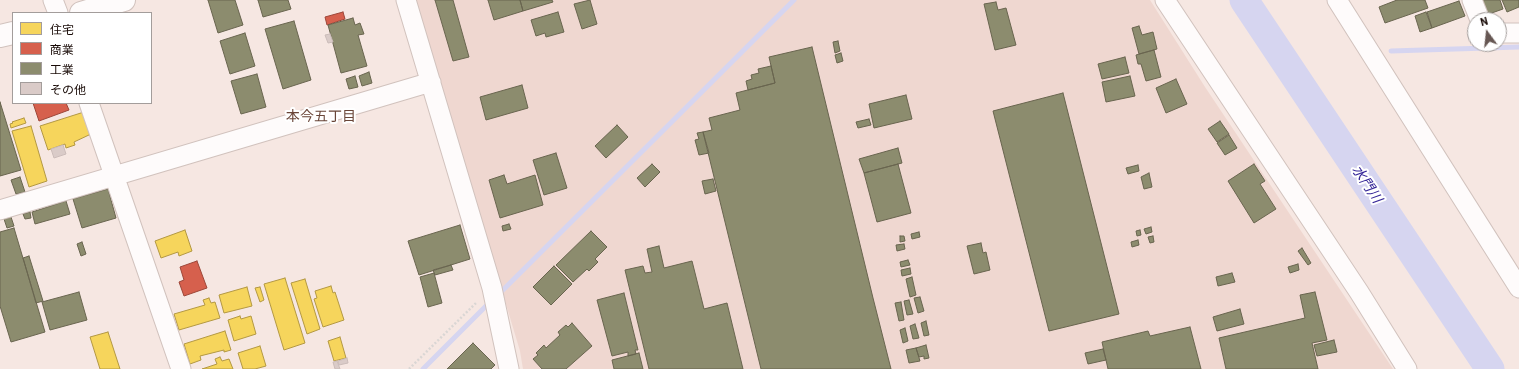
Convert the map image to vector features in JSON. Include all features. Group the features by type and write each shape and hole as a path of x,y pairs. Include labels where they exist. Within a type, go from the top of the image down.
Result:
{"street":[{"path":"53,0 58,12"},
{"path":"84,12 124,0"},
{"path":"406,0 492,288 509,369"},
{"path":"1165,0 1359,292 1407,369"},
{"path":"1337,0 1519,288"},
{"path":"1472,0 1477,12"},
{"path":"0,36 12,33"},
{"path":"1507,33 1519,33"},
{"path":"0,210 431,82"},
{"path":"89,104 181,369"}],"path":[{"path":"410,369 492,288"}],"shaded area":[{"path":"415,0 1150,0 1205,87 1393,369 523,369 520,351"}],"building: 住宅":[{"path":"84,112 91,134 74,142 75,145 66,148 65,144 48,150 40,126"},
{"path":"24,118 26,123 11,128 10,124 13,123 12,122"},
{"path":"31,126 47,181 29,187 12,131"},
{"path":"185,230 192,251 179,256 178,252 161,258 155,241"},
{"path":"285,278 305,343 284,350 264,284"},
{"path":"305,279 320,329 307,334 291,283"},
{"path":"331,286 333,293 335,292 344,320 323,327 314,299 317,298 315,291"},
{"path":"247,287 252,306 224,313 219,295"},
{"path":"260,287 264,300 260,302 255,288"},
{"path":"209,298 211,303 215,302 220,318 179,330 174,314 205,305 203,300"},
{"path":"240,316 241,319 251,316 256,334 234,341 228,320"},
{"path":"225,331 231,350 224,352 224,350 200,356 201,360 190,364 184,344"},
{"path":"108,332 120,369 100,369 90,337"},
{"path":"340,337 346,358 334,361 328,341"},
{"path":"260,346 266,366 255,369 243,369 238,353"},
{"path":"220,357 222,361 229,359 233,369 202,369 217,364 215,359"}],"building: 商業":[{"path":"343,12 345,19 327,25 325,17"},
{"path":"33,104 66,104 69,110 39,121"},
{"path":"197,261 207,288 184,296 179,282 184,280 180,267"}],"building: 工業":[{"path":"208,0 235,0 243,25 218,33"},
{"path":"258,0 288,0 291,9 263,17"},
{"path":"435,0 453,0 469,57 453,61"},
{"path":"488,0 520,0 523,11 494,20"},
{"path":"520,0 552,0 553,2 523,11"},
{"path":"590,0 597,24 582,29 574,4"},
{"path":"1397,0 1425,0 1428,8 1385,23 1379,7"},
{"path":"1481,0 1500,0 1503,9 1494,12 1485,12"},
{"path":"1502,0 1519,0 1519,7 1507,12"},
{"path":"1459,1 1465,16 1432,28 1427,12"},
{"path":"996,2 998,10 1006,8 1016,45 995,50 984,4"},
{"path":"558,12 564,32 546,37 545,33 536,36 531,20"},
{"path":"1426,12 1432,28 1420,32 1415,16"},
{"path":"353,18 355,25 360,23 364,34 358,35 367,66 341,73 328,25"},
{"path":"294,21 311,80 283,89 265,29"},
{"path":"1139,26 1142,35 1153,32 1157,49 1139,54 1132,28"},
{"path":"245,33 255,66 230,74 220,41"},
{"path":"838,41 840,51 835,53 833,42"},
{"path":"812,47 891,369 761,369 703,132 712,130 709,118 740,110 736,93 775,83 769,57"},
{"path":"1154,50 1161,77 1146,81 1141,64 1138,64 1136,55"},
{"path":"841,53 843,61 837,63 835,55"},
{"path":"1125,57 1129,73 1102,79 1098,64"},
{"path":"771,66 775,83 748,90 746,81 752,79 751,75 759,73 758,69"},
{"path":"369,72 372,83 362,86 359,76"},
{"path":"257,74 266,107 241,114 231,81"},
{"path":"355,76 358,87 349,89 346,79"},
{"path":"1130,76 1135,96 1106,102 1102,82"},
{"path":"1176,79 1187,104 1166,113 1156,88"},
{"path":"522,85 528,108 486,120 480,97"},
{"path":"1063,93 1119,314 1049,331 993,111"},
{"path":"906,95 912,119 874,128 869,104"},
{"path":"0,102 21,170 0,176"},
{"path":"869,119 871,125 858,128 856,122"},
{"path":"1220,121 1229,134 1217,142 1208,129"},
{"path":"617,125 628,137 606,158 595,146"},
{"path":"703,132 709,153 699,155 695,140 699,139 697,133"},
{"path":"1229,135 1237,148 1225,155 1217,143"},
{"path":"898,148 902,163 864,173 859,159"},
{"path":"556,153 567,188 544,195 533,160"},
{"path":"652,164 660,172 645,187 637,178"},
{"path":"898,164 911,213 877,222 864,173"},
{"path":"1254,164 1265,181 1260,184 1276,209 1254,223 1228,181"},
{"path":"1138,165 1139,171 1128,174 1126,168"},
{"path":"1149,173 1152,187 1144,189 1141,177"},
{"path":"504,175 507,184 535,175 543,205 500,218 489,180"},
{"path":"20,177 25,192 16,194 11,180"},
{"path":"713,179 716,191 705,194 702,181"},
{"path":"108,189 116,218 82,228 73,199"},
{"path":"66,201 70,214 35,224 32,212"},
{"path":"30,212 31,218 25,219 23,214"},
{"path":"11,217 14,226 7,228 4,219"},
{"path":"509,224 511,229 503,231 502,226"},
{"path":"460,225 470,259 419,275 408,241"},
{"path":"1151,227 1152,232 1146,234 1144,229"},
{"path":"14,228 45,332 11,342 0,306 0,232"},
{"path":"1140,230 1141,235 1137,236 1136,231"},
{"path":"591,231 607,247 595,259 598,262 589,271 587,269 573,282 556,265"},
{"path":"919,232 920,237 912,239 911,234"},
{"path":"900,236 904,236 905,241 900,242"},
{"path":"1153,236 1154,242 1150,243 1148,237"},
{"path":"1138,240 1139,245 1132,247 1131,242"},
{"path":"82,242 86,254 81,256 77,244"},
{"path":"981,243 983,253 986,252 990,270 974,274 967,246"},
{"path":"904,244 905,249 897,251 896,245"},
{"path":"659,246 664,268 692,261 704,309 727,303 743,369 649,369 625,270 643,266 645,273 652,272 647,249"},
{"path":"1302,248 1311,263 1308,265 1298,251"},
{"path":"29,256 43,301 36,303 23,258"},
{"path":"908,260 910,265 901,267 900,262"},
{"path":"1298,264 1299,270 1290,273 1288,267"},
{"path":"451,265 453,270 435,275 433,270"},
{"path":"554,266 572,284 551,305 533,287"},
{"path":"910,268 911,274 902,276 901,270"},
{"path":"434,273 442,303 428,307 420,277"},
{"path":"1232,273 1235,282 1218,286 1216,277"},
{"path":"912,277 916,295 910,297 906,279"},
{"path":"79,292 87,320 50,330 42,302"},
{"path":"1315,292 1327,340 1312,343 1318,369 1226,369 1219,338 1305,318 1300,295"},
{"path":"624,293 638,350 635,350 636,354 628,356 628,352 612,356 597,300"},
{"path":"920,297 924,311 918,313 914,298"},
{"path":"909,300 913,314 907,315 904,301"},
{"path":"901,302 904,320 899,321 895,303"},
{"path":"1240,309 1244,324 1217,331 1213,317"},
{"path":"926,321 929,335 924,336 921,323"},
{"path":"572,323 592,346 566,369 542,369 533,359 538,355 536,353 544,345 546,348 560,335 558,332 566,325 568,327"},
{"path":"915,324 919,338 913,339 910,326"},
{"path":"1190,327 1201,369 1108,369 1102,342 1148,331 1150,336"},
{"path":"905,328 908,341 903,343 900,330"},
{"path":"1334,340 1337,352 1317,356 1314,345"},
{"path":"473,343 495,365 491,369 447,369"},
{"path":"926,345 929,358 924,359 924,356 919,357 916,348"},
{"path":"916,348 920,361 909,363 906,350"},
{"path":"1103,349 1106,360 1088,364 1085,353"},
{"path":"639,353 643,369 614,369 612,360"}],"building: その他":[{"path":"330,34 333,42 328,43 325,35"},
{"path":"63,145 66,154 54,158 51,149"},
{"path":"347,358 348,363 339,365 338,361"},
{"path":"337,361 340,369 335,369 333,362"}],"waterway":[{"path":"499,294 794,0"},
{"name":"水門川","path":"1244,0 1490,369"},
{"path":"1391,51 1519,47"},
{"path":"423,369 490,302"}],"district":[{"name":"本今五丁目","path":"321,116"}]}
